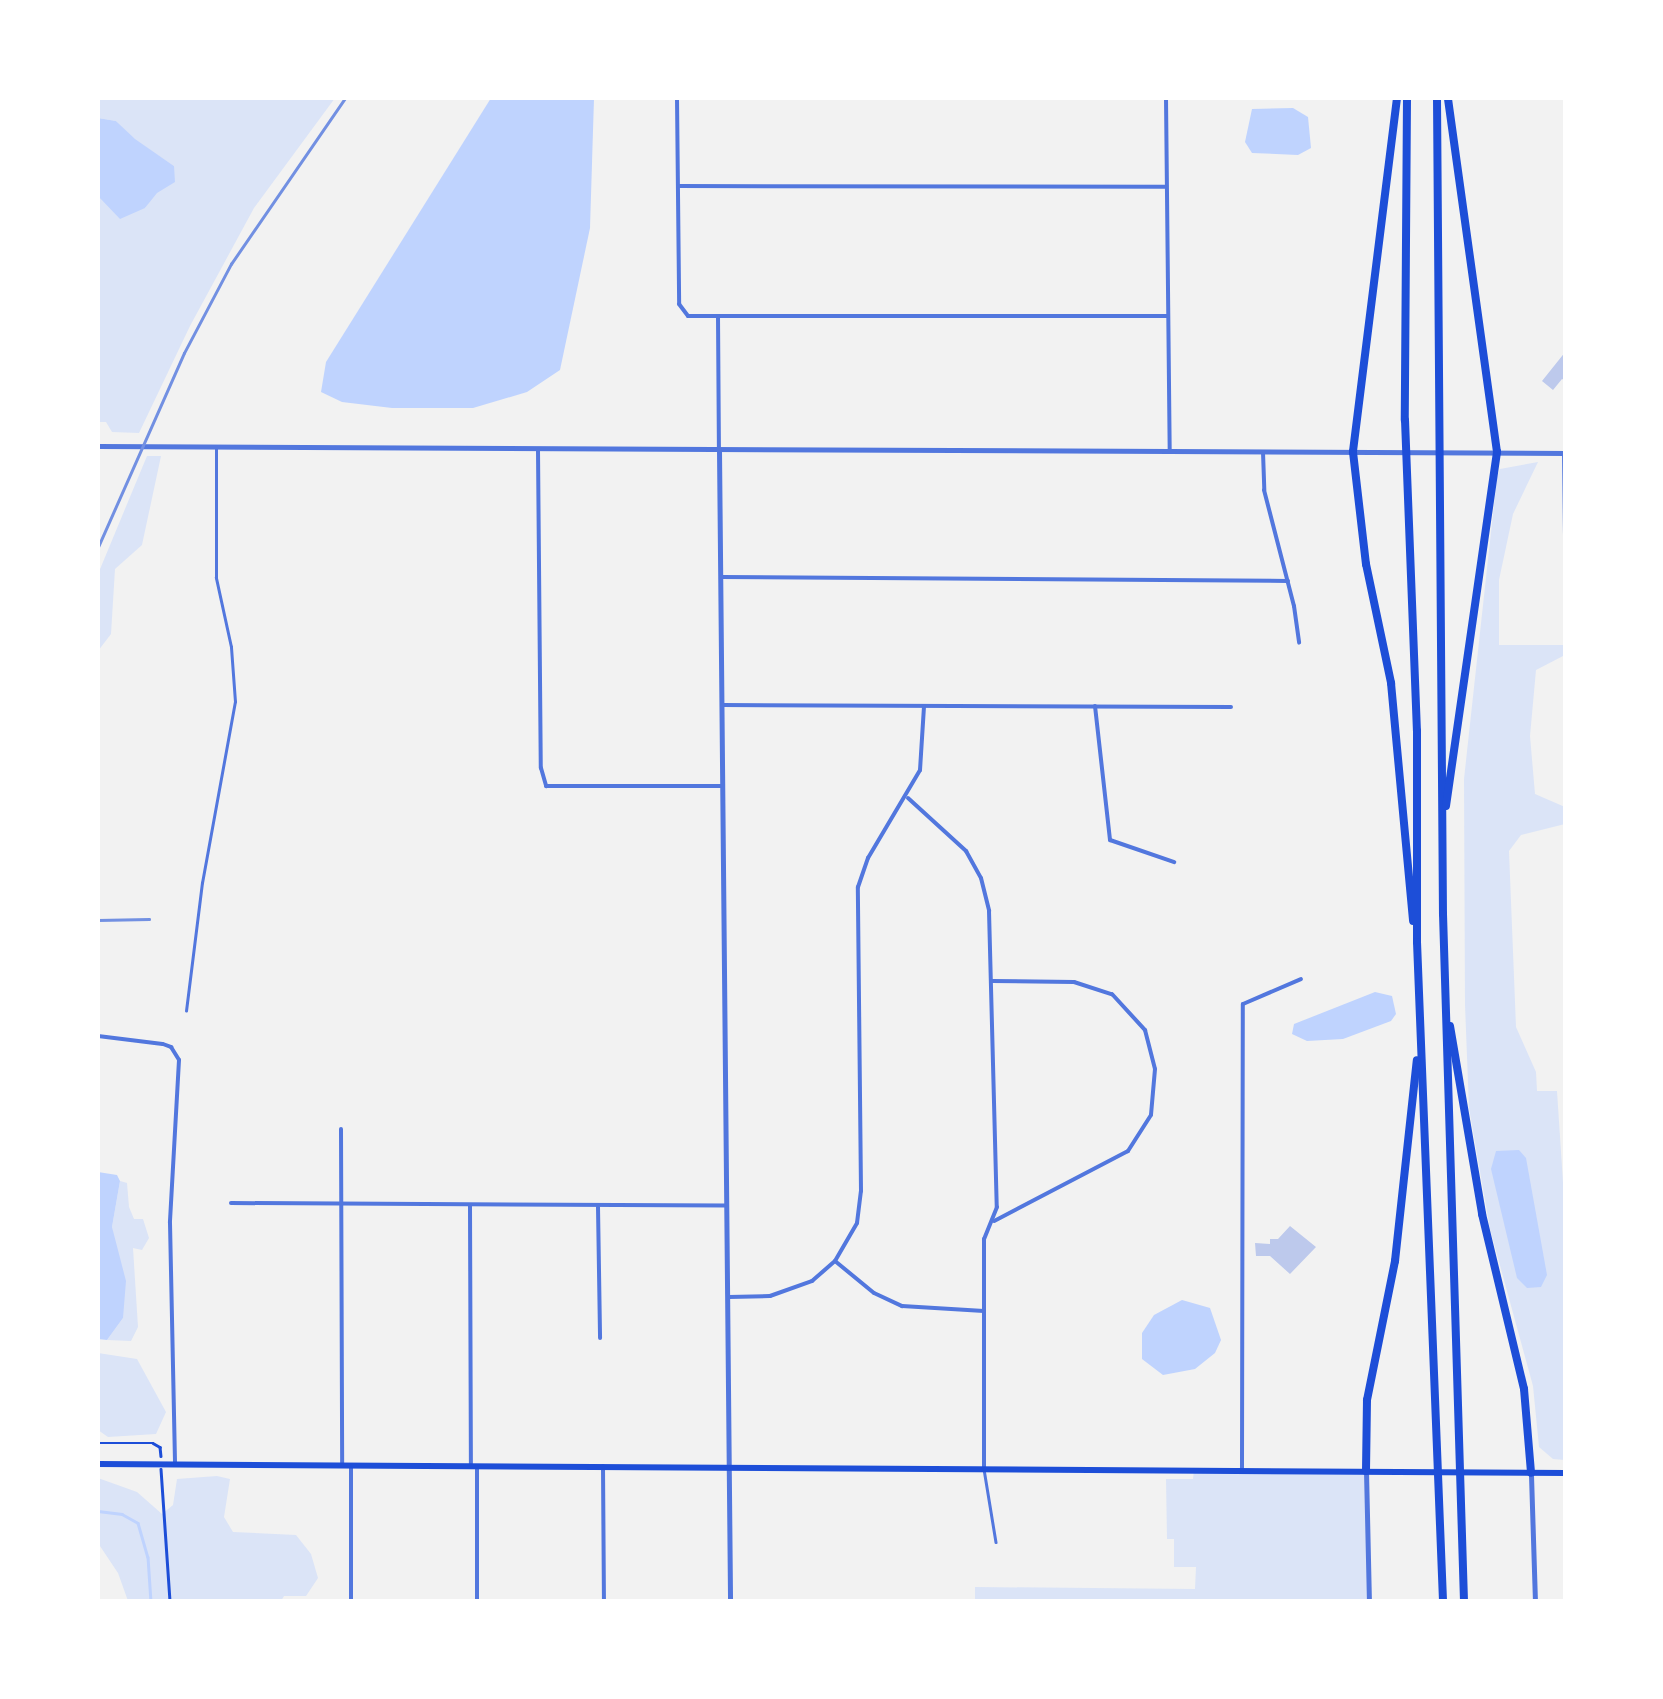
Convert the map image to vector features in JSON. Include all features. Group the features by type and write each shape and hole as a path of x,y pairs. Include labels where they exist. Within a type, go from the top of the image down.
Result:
{"highway":[{"path":"1397,98 1353,452 1366,564 1392,683 1405,875 1416,942"},
{"path":"1407,98 1405,420 1416,731 1416,942 1443,1602"},
{"path":"1437,98 1442,833 1464,1602"},
{"path":"1442,833 1497,452 1448,98"},
{"path":"1445,992 1479,1199 1524,1389 1531,1473"},
{"path":"1366,1471 1367,1400 1408,1179 1420,1025"}],"main road":[{"path":"98,1464 1566,1473"}],"street":[{"path":"677,98 680,307 688,316 1168,316"},
{"path":"1166,98 1170,451"},
{"path":"678,186 1165,188"},
{"path":"718,316 730,1602"},
{"path":"98,446 1565,453 1566,606"},
{"path":"538,450 541,768 546,786 723,786"},
{"path":"1263,452 1264,490 1288,581 1299,644"},
{"path":"721,577 1288,581"},
{"path":"722,705 1232,707"},
{"path":"729,1297 784,1293 812,1281 835,1261 851,1236 860,1208 858,887 868,858 908,798 924,755 924,706"},
{"path":"1095,706 1110,840 1174,862"},
{"path":"908,798 956,839 980,878 990,911 997,1206 984,1239 984,1467"},
{"path":"1242,1469 1244,1004 1301,979"},
{"path":"991,1224 1128,1151 1145,1129 1155,1089 1154,1057 1145,1030 1131,1010 1112,994 1074,982 992,981"},
{"path":"98,1036 163,1044 176,1052 181,1074 170,1224 174,1465"},
{"path":"342,1129 351,1602"},
{"path":"231,1203 728,1206"},
{"path":"470,1206 478,1602"},
{"path":"598,1206 600,1338"},
{"path":"835,1261 874,1293 902,1306 984,1311"},
{"path":"603,1466 604,1602"},
{"path":"1366,1471 1369,1602"},
{"path":"1531,1473 1535,1602"}],"lane":[{"path":"186,1011 203,876 235,702 231,647 216,578 216,446"},
{"path":"984,1467 996,1542"}],"path":[{"path":"98,1443 153,1444 162,1453"},
{"path":"161,1474 160,1502 171,1561 170,1602"}],"shaded area":[{"path":"98,98 335,98 254,208 190,326 139,433 112,432 106,422 98,422 98,196 145,208 174,166 134,139 116,121 98,118"},
{"path":"147,456 161,456 142,545 115,569 111,634 98,651 98,574"},
{"path":"1538,462 1513,514 1499,580 1499,645 1565,645 1565,655 1536,670 1530,736 1535,794 1565,807 1565,824 1521,835 1509,851 1516,1027 1536,1072 1537,1091 1557,1091 1566,1228 1565,1460 1553,1459 1539,1447 1533,1386 1490,1229 1469,1108 1465,1005 1464,779 1497,477 1500,469"},
{"path":"120,1181 127,1183 129,1207 134,1219 143,1219 149,1238 142,1250 133,1248 138,1327 131,1341 107,1340 123,1318 112,1227"},
{"path":"98,1353 137,1359 166,1412 156,1434 108,1437 98,1430"},
{"path":"1194,1469 1366,1471 1369,1601 975,1602 975,1587 1195,1589 1196,1567 1174,1567 1174,1539 1167,1539 1166,1479 1193,1479"},
{"path":"98,1478 137,1492 162,1514 173,1505 177,1479 230,1479 224,1517 233,1532 296,1535 311,1554 318,1578 306,1596 284,1596 281,1601 128,1601 118,1573 98,1543"}],"water":[{"path":"491,98 594,98 590,228 560,370 527,392 473,408 392,408 342,402 321,392 326,362"},
{"path":"1293,108 1308,117 1311,148 1298,155 1252,153 1245,142 1252,109"},
{"path":"98,118 116,121 174,166 175,182 157,193 145,208 120,219 98,196"},
{"path":"1375,992 1392,996 1396,1014 1391,1021 1343,1039 1307,1041 1292,1034 1294,1024"},
{"path":"1519,1150 1526,1158 1547,1275 1541,1287 1527,1288 1517,1278 1491,1169 1496,1151"},
{"path":"98,1172 117,1175 120,1181 112,1227 126,1281 123,1318 107,1340 98,1339"},
{"path":"1182,1300 1210,1308 1221,1340 1215,1353 1195,1369 1163,1375 1142,1359 1142,1333 1154,1315"}],"building":[{"path":"1566,351 1566,381 1562,379 1553,390 1542,381"},
{"path":"1290,1226 1316,1247 1290,1274 1270,1256 1256,1256 1255,1243 1270,1244 1270,1239 1278,1239"}],"waterway":[{"path":"98,1511 122,1514 138,1523 148,1557 151,1602"}],"railway":[{"path":"98,547 184,353 231,264 345,98"},
{"path":"98,920 149,919"}]}
